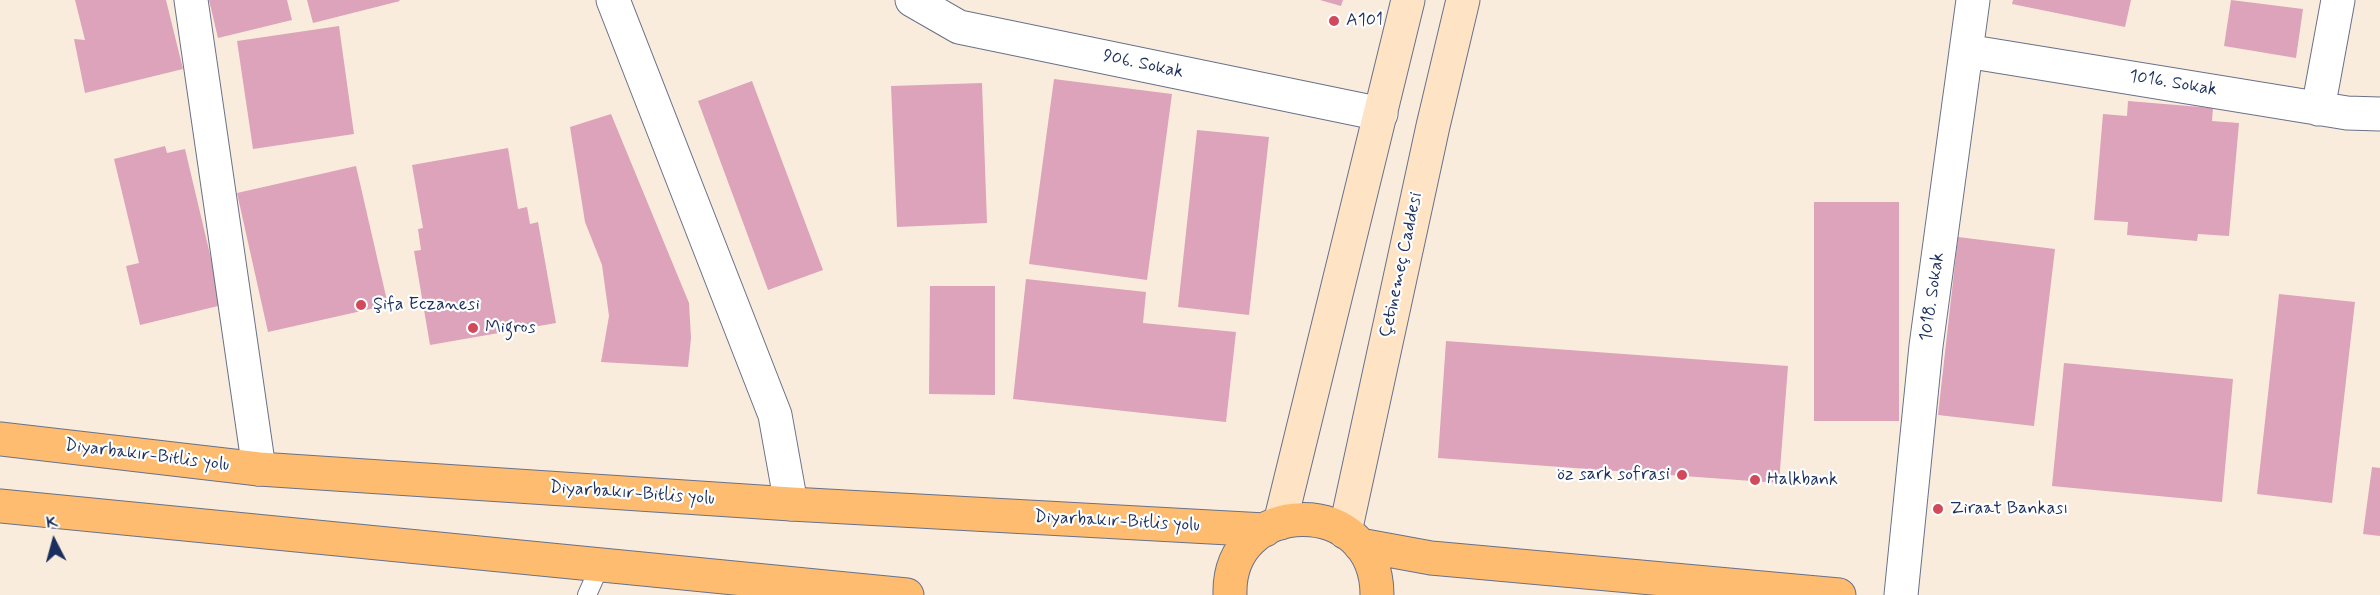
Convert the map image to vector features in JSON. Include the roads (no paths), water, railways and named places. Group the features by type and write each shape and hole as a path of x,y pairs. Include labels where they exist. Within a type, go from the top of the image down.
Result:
{"highway":[{"name":"Diyarbakır-Bitlis yolu","path":"0,439 259,469 791,504 1272,527 1292,519 1315,519 1352,538"},
{"path":"0,506 907,595"},
{"path":"1230,595 1230,582 1237,560 1250,540 1272,527"},
{"path":"1352,538 1370,560 1377,582 1377,595"},
{"path":"1352,538 1431,558 1839,595"}],"main road":[{"path":"1272,527 1381,114 1408,0"},
{"name":"Çetinemeç Caddesi","path":"1352,538 1432,126 1463,0"}],"street":[{"path":"191,0 259,469"},
{"path":"613,0 775,415 791,504"},
{"name":"906. Sokak","path":"912,0 959,27 1381,114"},
{"name":"1018. Sokak","path":"1901,595 1926,346 1973,0"},
{"path":"2318,109 2338,0"},
{"name":"1016. Sokak","path":"1966,51 2318,109 2380,114"}],"lane":[{"path":"587,595 595,578 596,563"}],"place":[{"name":"A101","path":"1334,21"},
{"name":"Şifa Eczanesi","path":"361,305"},
{"name":"Migros","path":"473,328"},
{"name":"öz sark sofrasi","path":"1682,475"},
{"name":"Halkbank","path":"1755,480"},
{"name":"Ziraat Bankası","path":"1938,509"}]}
